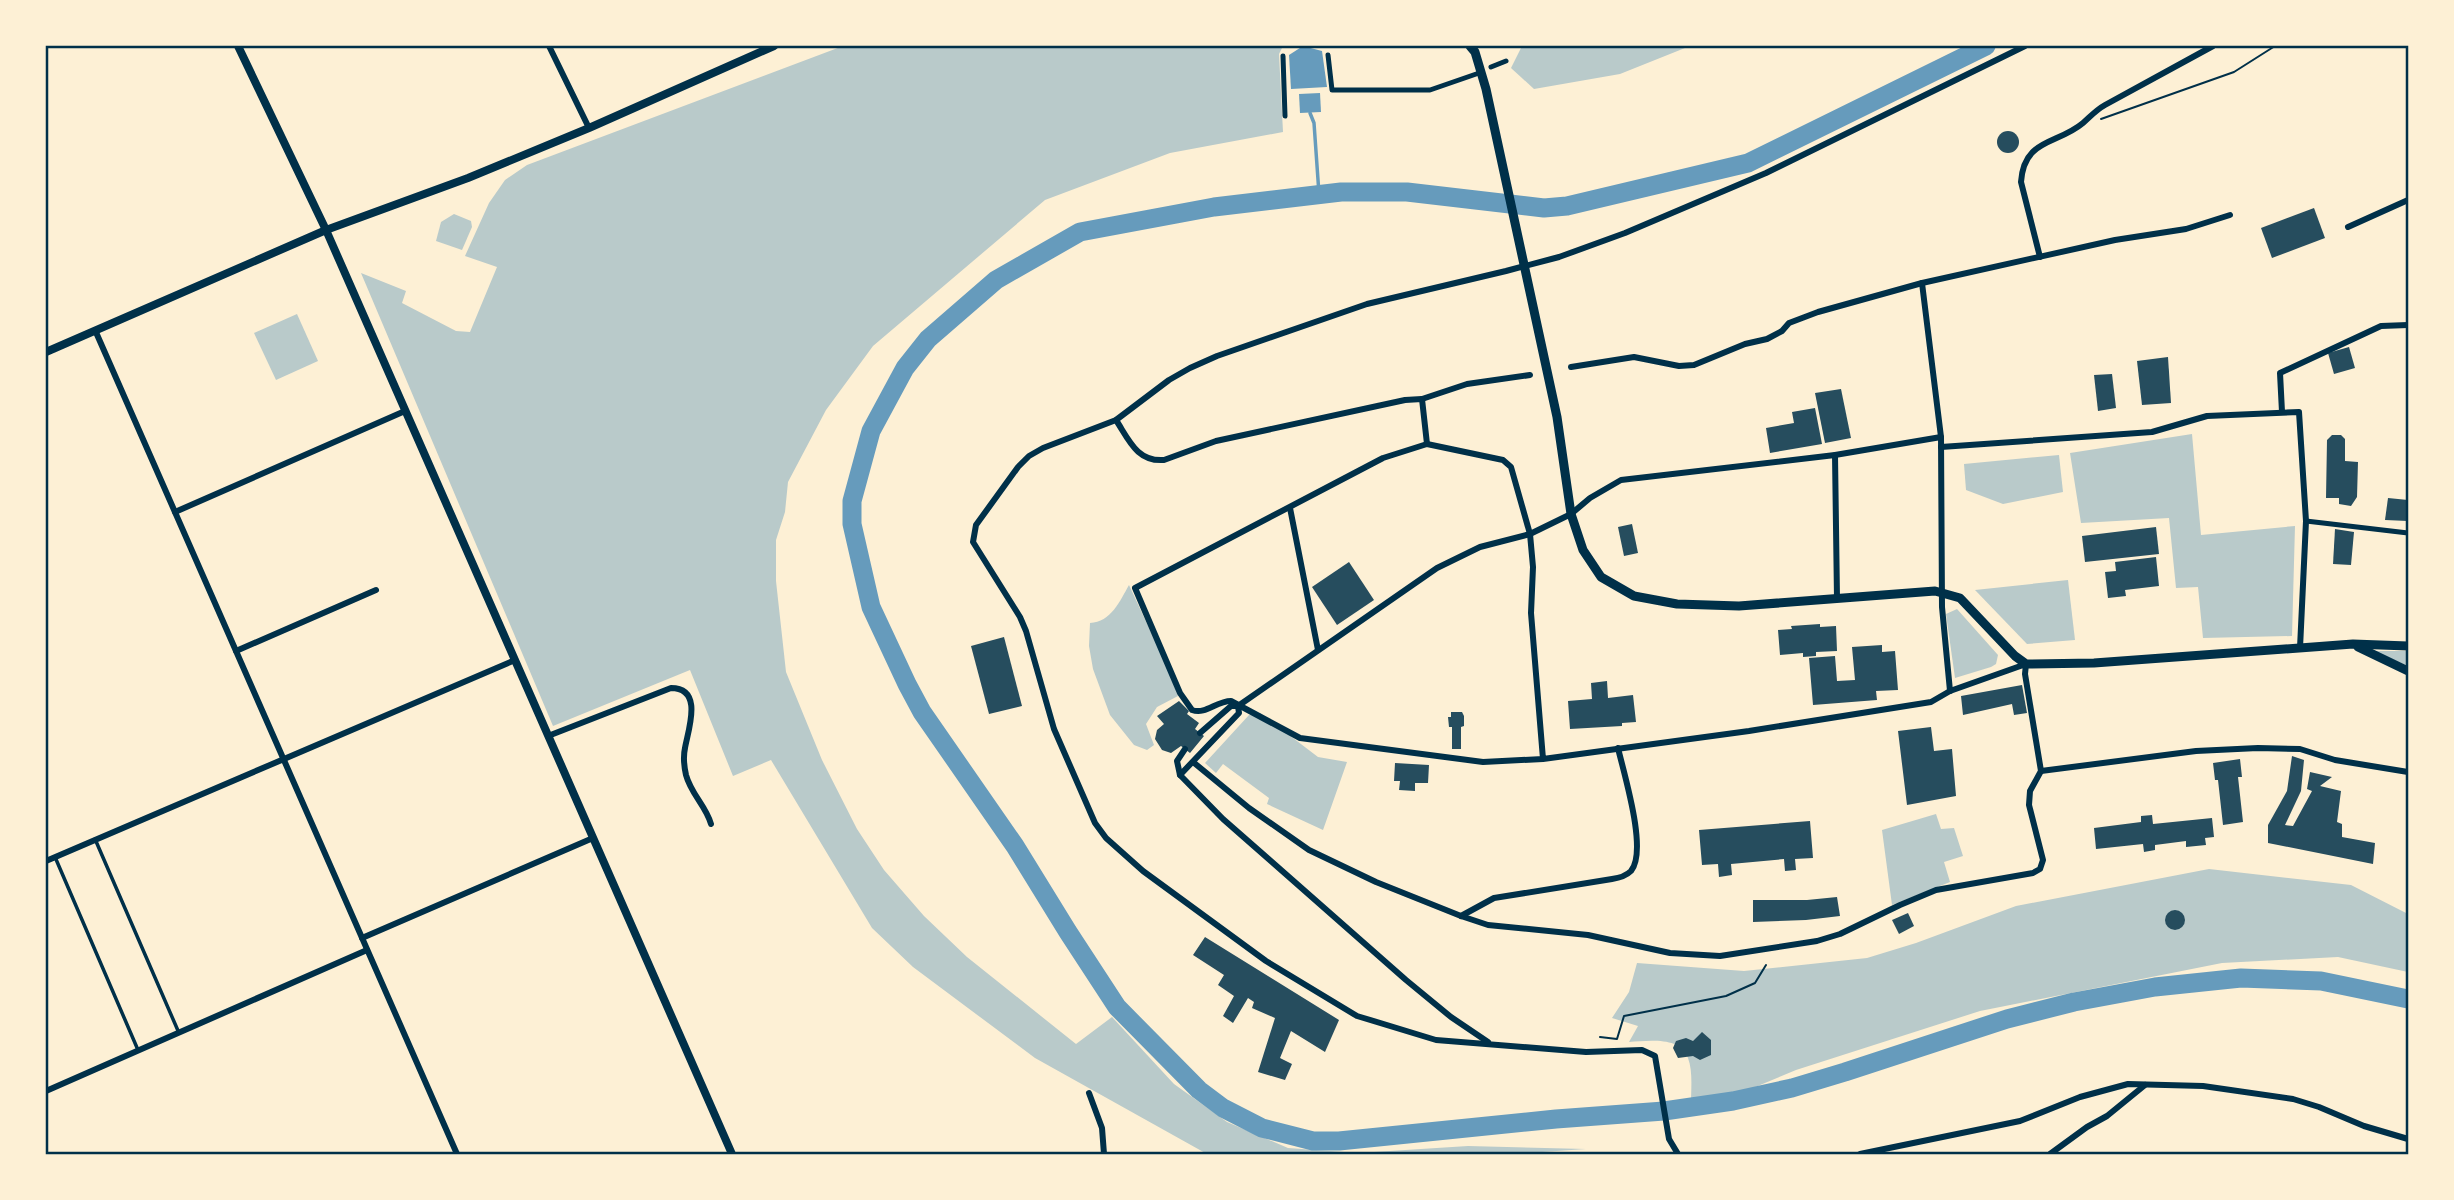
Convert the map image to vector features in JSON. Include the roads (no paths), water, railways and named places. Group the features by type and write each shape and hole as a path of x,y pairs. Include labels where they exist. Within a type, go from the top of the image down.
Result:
{"main road":[{"path":"1470,46 1486,69 1486,89 1551,390 1571,514 1583,550 1601,577 1634,596 1676,604 1739,606 1923,591 1943,594 1960,598 2015,656 2026,664 2094,663 2353,644 2409,646"},
{"path":"2353,644 2409,671"}],"street":[{"path":"238,46 326,230 732,1154"},
{"path":"550,46 589,128"},
{"path":"46,352 326,230 468,178 774,46"},
{"path":"1678,1154 1669,1139 1659,1067 1655,1056 1642,1050 1586,1052 1436,1040 1357,1016 1226,934 1143,871 1106,838 1095,823 1054,729 1020,617 972,542 976,526 1018,467 1029,456 1116,420 1169,380 1217,356 1367,304 1559,257 1625,233 1766,173 2025,46"},
{"path":"2040,257 2021,182 2025,163 2036,149 2083,124 2091,114 2105,105 2213,46"},
{"path":"1328,55 1332,90 1430,90 1506,61"},
{"path":"1283,56 1285,116"},
{"path":"2348,227 2409,200"},
{"path":"1571,367 1634,357 1679,366 1705,362 1745,344 1767,339 1782,331 1789,323 1818,312 1922,283 2115,240 2186,229 2230,215"},
{"path":"1922,283 1941,437 1942,607 1950,691"},
{"path":"2283,412 2280,373 2381,326 2409,325"},
{"path":"95,330 457,1154"},
{"path":"1116,420 1134,449 1142,457 1156,461 1216,441 1422,398 1467,384 1530,375"},
{"path":"1422,398 1427,444"},
{"path":"175,512 405,411"},
{"path":"1941,447 2152,432 2207,416 2299,412 2306,521 2300,648"},
{"path":"1200,733 1231,706 1238,706 1437,568 1480,547 1530,534 1571,514 1590,498 1621,480 1835,455 1941,437"},
{"path":"1193,762 1250,808 1309,850 1377,882 1488,925 1588,935 1646,949 1692,954 1733,954 1817,941 1840,934 1936,890 2033,873 2040,869 2043,860 2029,805 2030,791 2041,771 2025,674 2026,664 1950,691 1931,702 1749,731 1543,759 1483,762 1300,738 1226,701 1203,712 1192,710 1180,693 1135,588 1382,458 1427,444 1503,460 1511,467 1530,534 1533,567 1531,613 1543,759"},
{"path":"1835,455 1837,598"},
{"path":"1290,508 1318,649"},
{"path":"2306,521 2409,533"},
{"path":"236,651 376,590"},
{"path":"46,861 515,660"},
{"path":"548,736 671,688 681,689 688,696 691,708 684,749 685,771 692,791 708,814 711,824"},
{"path":"1180,775 1231,723 1239,713 1238,706"},
{"path":"1461,916 1494,898 1623,877 1631,871 1636,863 1639,842 1618,748"},
{"path":"2041,771 2196,751 2258,748 2300,749 2335,760 2409,772"},
{"path":"1185,749 1177,761 1180,775 1223,819 1451,1017 1489,1043"},
{"path":"362,938 593,838"},
{"path":"46,1091 367,950"},
{"path":"1860,1154 2020,1121 2109,1088 2127,1084 2216,1087 2293,1099 2364,1126 2409,1139"},
{"path":"2050,1154 2087,1127 2108,1116 2145,1085"},
{"path":"1089,1093 1102,1128 1104,1154"}],"lane":[{"path":"95,839 179,1033"},
{"path":"55,857 138,1050"}],"water":[{"path":"1303,46 1322,51 1327,87 1291,89 1289,55"},
{"path":"1320,93 1321,112 1300,113 1299,94"}],"waterway":[{"path":"1986,46 1748,163 1567,206 1544,208 1407,192 1341,192 1214,207 1080,232 996,280 928,339 905,368 871,431 852,501 852,524 871,607 922,712 1015,846 1117,1007 1199,1090 1223,1108 1262,1128 1313,1141 1339,1141 1664,1111 1733,1101 1792,1088 2007,1019 2074,1002 2155,987 2241,978 2321,981 2408,999"},
{"path":"1310,113 1314,123 1319,194"}]}
